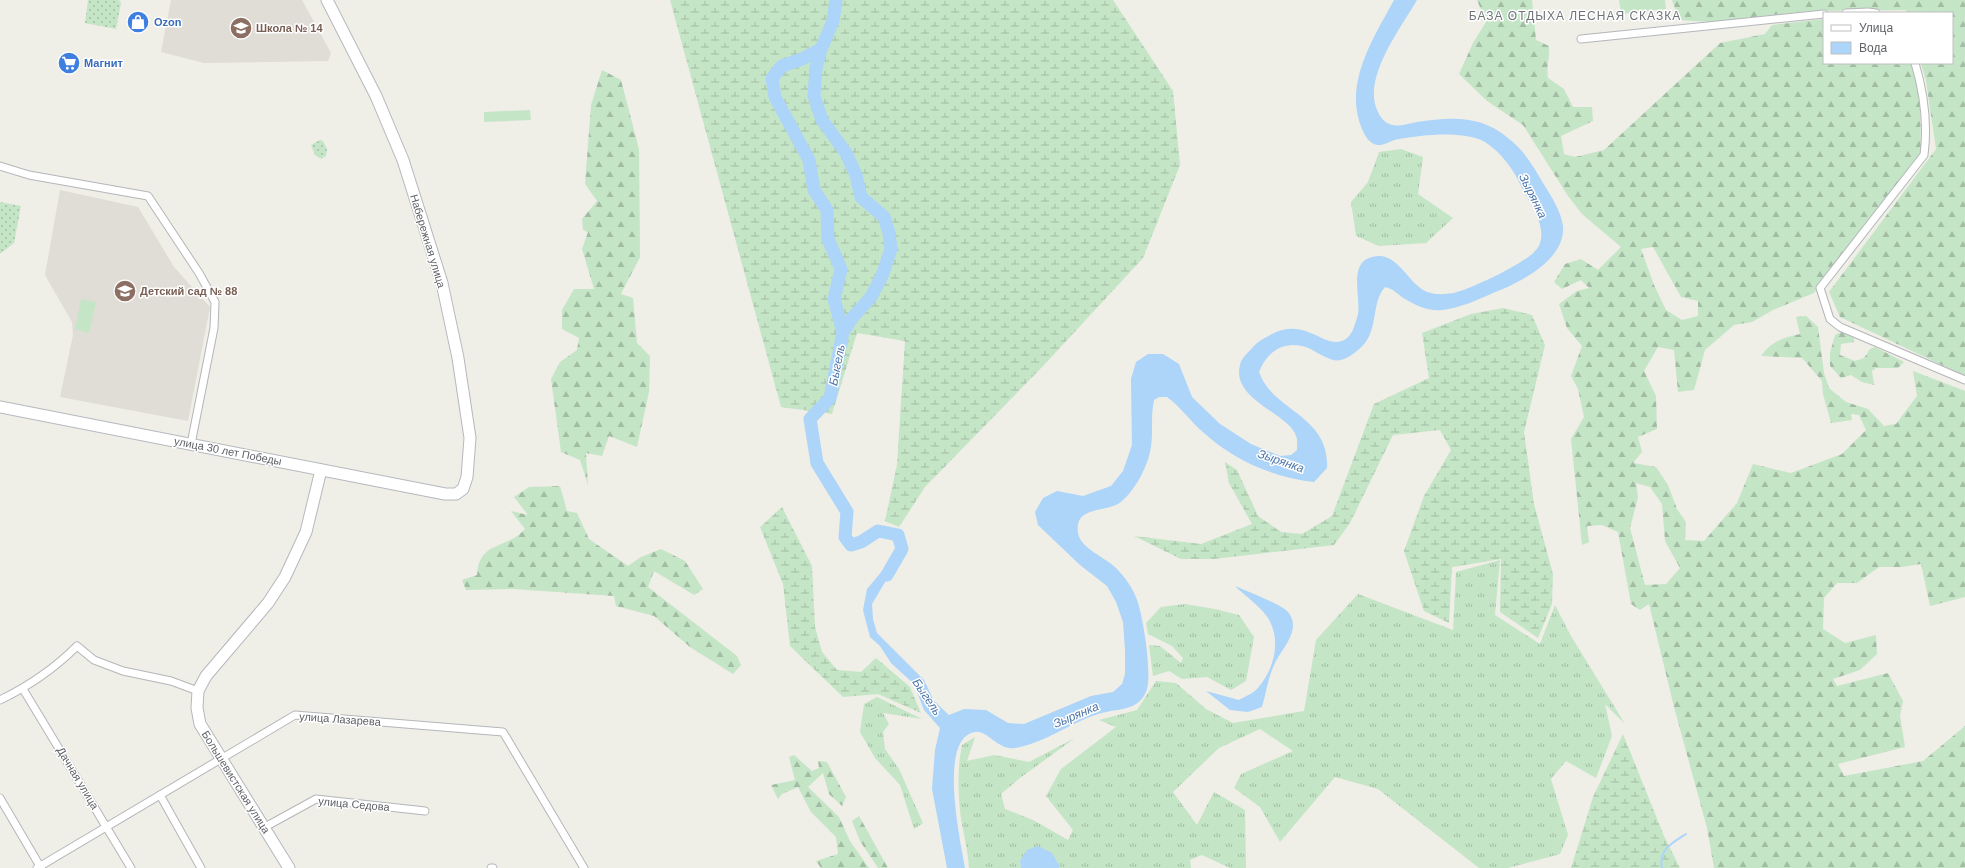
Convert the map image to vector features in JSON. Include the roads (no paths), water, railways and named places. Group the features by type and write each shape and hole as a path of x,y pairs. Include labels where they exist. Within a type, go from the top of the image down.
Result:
{"street":[{"name":"Набережная улица","path":"327,0 376,96 403,160 442,283 458,358 470,438 468,477 463,489 456,494"},
{"path":"1581,39 1823,14"},
{"path":"1915,64 1922,86 1927,135 1924,155 1820,288 1830,319 1840,327 1965,380"},
{"path":"0,166 28,175 148,196 199,273 215,302 214,328 191,444"},
{"name":"улица 30 лет Победы","path":"0,407 445,494 456,494"},
{"name":"Большевистская улица","path":"289,868 200,724 197,708 198,691 206,676 268,603 285,577 306,532 320,470"},
{"path":"0,700 23,689 59,664 77,646 94,660 123,671 171,681 198,691"},
{"name":"Дачная улица","path":"23,689 131,868"},
{"name":"улица Лазарева","path":"39,867 295,715 503,732 584,868"},
{"path":"160,795 201,868"},
{"path":"0,798 39,867"},
{"name":"улица Седова","path":"265,827 316,799 425,810"}],"water":[{"name":"Зырянка","path":"1394,0 1417,0 1393,39 1379,69 1375,85 1374,99 1381,117 1388,124 1396,125 1442,119 1465,120 1487,125 1508,138 1519,148 1536,170 1558,209 1563,226 1562,238 1557,249 1549,260 1515,283 1475,301 1449,309 1433,310 1423,308 1402,297 1393,290 1385,287 1380,294 1372,327 1365,343 1358,350 1343,359 1333,360 1302,346 1287,345 1275,350 1266,360 1259,372 1266,385 1276,396 1310,425 1319,436 1325,450 1327,468 1314,482 1299,480 1269,472 1255,466 1228,452 1216,443 1167,397 1159,397 1154,400 1150,452 1147,463 1139,480 1132,491 1119,503 1085,515 1080,519 1078,525 1078,533 1084,544 1116,568 1128,582 1133,591 1142,619 1148,661 1148,684 1146,692 1137,703 1132,706 1098,714 1077,722 1037,742 1015,748 1009,748 998,744 980,732 975,732 963,739 957,752 954,771 954,793 956,816 965,868 947,868 932,789 935,750 940,728 924,710 914,684 891,663 880,646 870,637 863,610 867,589 894,557 897,562 872,604 873,619 877,633 924,680 934,701 949,715 964,709 986,710 1008,723 1024,724 1091,696 1113,692 1122,684 1125,674 1123,622 1116,602 1107,586 1080,565 1038,525 1035,512 1043,498 1057,491 1083,496 1111,486 1123,471 1132,445 1131,379 1136,362 1148,354 1163,354 1179,364 1192,397 1220,424 1251,444 1280,456 1291,455 1297,450 1297,439 1291,428 1283,420 1252,397 1244,388 1240,377 1240,365 1242,360 1257,343 1272,334 1284,330 1294,329 1335,342 1346,339 1350,336 1358,314 1357,281 1360,266 1365,260 1372,257 1381,256 1389,259 1423,290 1434,294 1445,294 1462,291 1509,269 1529,256 1539,245 1541,239 1540,226 1532,206 1507,162 1497,151 1485,142 1466,136 1443,134 1408,137 1382,145 1377,145 1370,141 1364,134 1357,112 1356,95 1358,79 1363,62 1377,30"},
{"path":"1235,586 1284,609 1288,612 1292,619 1293,626 1289,640 1272,670 1262,707 1248,712 1230,710 1206,691 1239,700 1257,689 1268,673 1272,664 1275,636 1268,618 1261,609"},
{"path":"1038,846 1052,853 1059,865 1059,868 1021,868 1020,861 1027,850"}],"waterway":[{"name":"Быгель","path":"836,0 833,21 821,49 802,59 782,66 772,78 775,97 809,160 814,190 827,210 828,239 841,269 834,299 843,332 830,398 810,419 817,463 847,512 845,537 851,545 861,542 878,531 898,535 902,549 887,575"},
{"path":"821,49 816,68 814,96 822,120 846,153 856,175 861,197 884,217 889,233 891,249 882,276 871,297 853,317 843,332"},
{"path":"1662,868 1661,862 1664,852 1671,844 1686,834"}],"place":[{"name":"Ozon","path":"138,22"},
{"name":"Школа № 14","path":"241,28"},
{"name":"Магнит","path":"69,63"},
{"name":"Детский сад № 88","path":"125,291"}],"district":[{"name":"БАЗА ОТДЫХА ЛЕСНАЯ СКАЗКА","path":"1575,16"}]}
